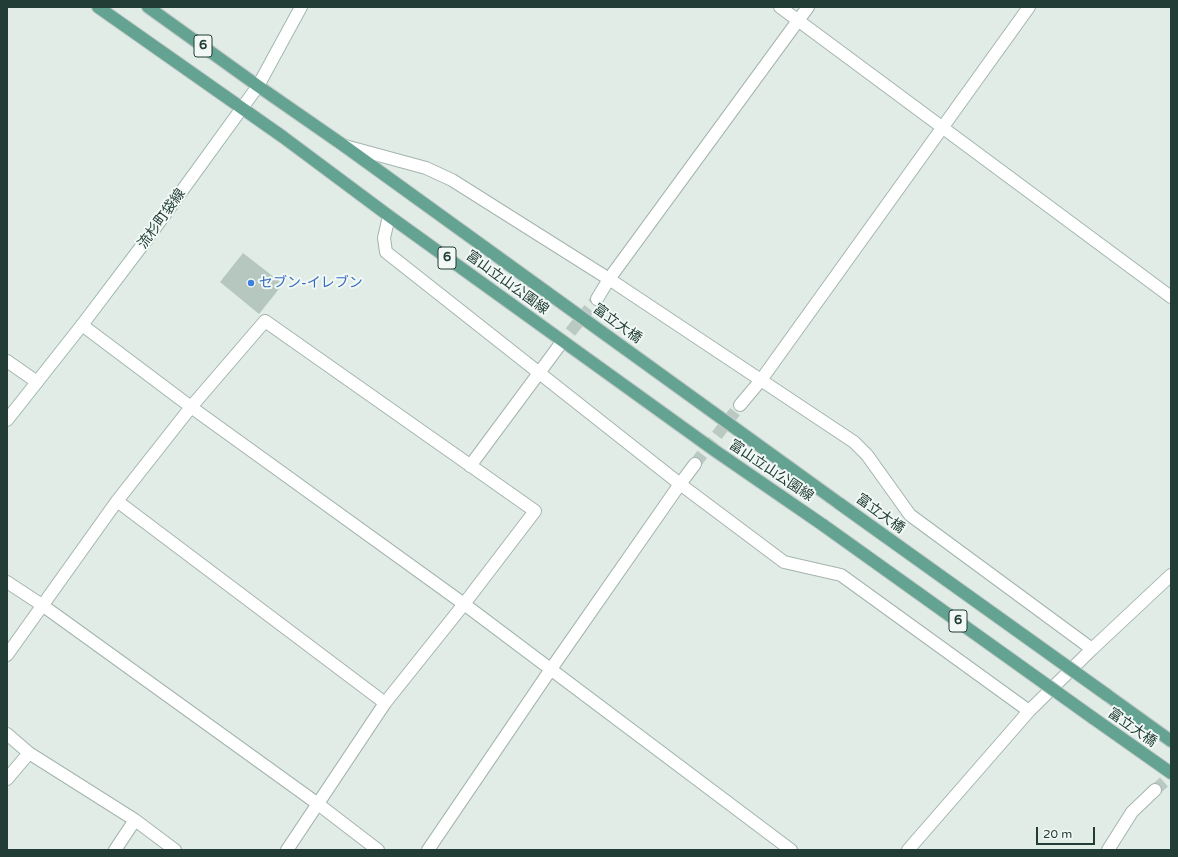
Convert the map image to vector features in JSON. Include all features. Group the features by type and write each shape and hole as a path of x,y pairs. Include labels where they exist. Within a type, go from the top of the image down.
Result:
{"main road":[{"name":"富山立山公園線","path":"98,7 283,137 389,216 714,450 823,525"},
{"name":"富山立山公園線","path":"148,7 572,310"},
{"name":"富立大橋","path":"572,310 1171,741"},
{"name":"富立大橋","path":"823,525 1171,773"}],"street":[{"name":"流杉町袋線","path":"7,420 82,325 147,239 258,86 302,7"},
{"path":"780,7 1171,297"},
{"path":"597,299 609,279 808,7"},
{"path":"740,405 761,380 1028,7"},
{"path":"343,145 426,168 452,180 609,279 854,442 867,455 910,514 1092,649"},
{"path":"389,216 384,238 386,252 680,484 784,562 841,575 1029,711"},
{"path":"7,655 117,501 191,407 265,321 535,511 464,604 385,703 287,850"},
{"path":"82,325 191,407 464,604 791,850"},
{"path":"470,466 559,346"},
{"path":"7,361 37,382"},
{"path":"428,850 550,669 695,464"},
{"path":"117,501 385,703"},
{"path":"908,850 1029,711 1092,649 1171,575"},
{"path":"7,582 318,804 378,850"},
{"path":"7,734 29,753 135,820 175,850"},
{"path":"7,780 29,753"},
{"path":"1108,850 1132,812 1155,790"},
{"path":"115,850 135,820"}],"building":[{"name":"セブン-イレブン","path":"243,253 283,284 259,314 220,282"}],"tunnel":[{"path":"559,346 597,299"},
{"path":"695,464 740,405"},
{"path":"1155,790 1171,776"}],"place":[{"name":"セブン-イレブン","path":"251,283"}]}
